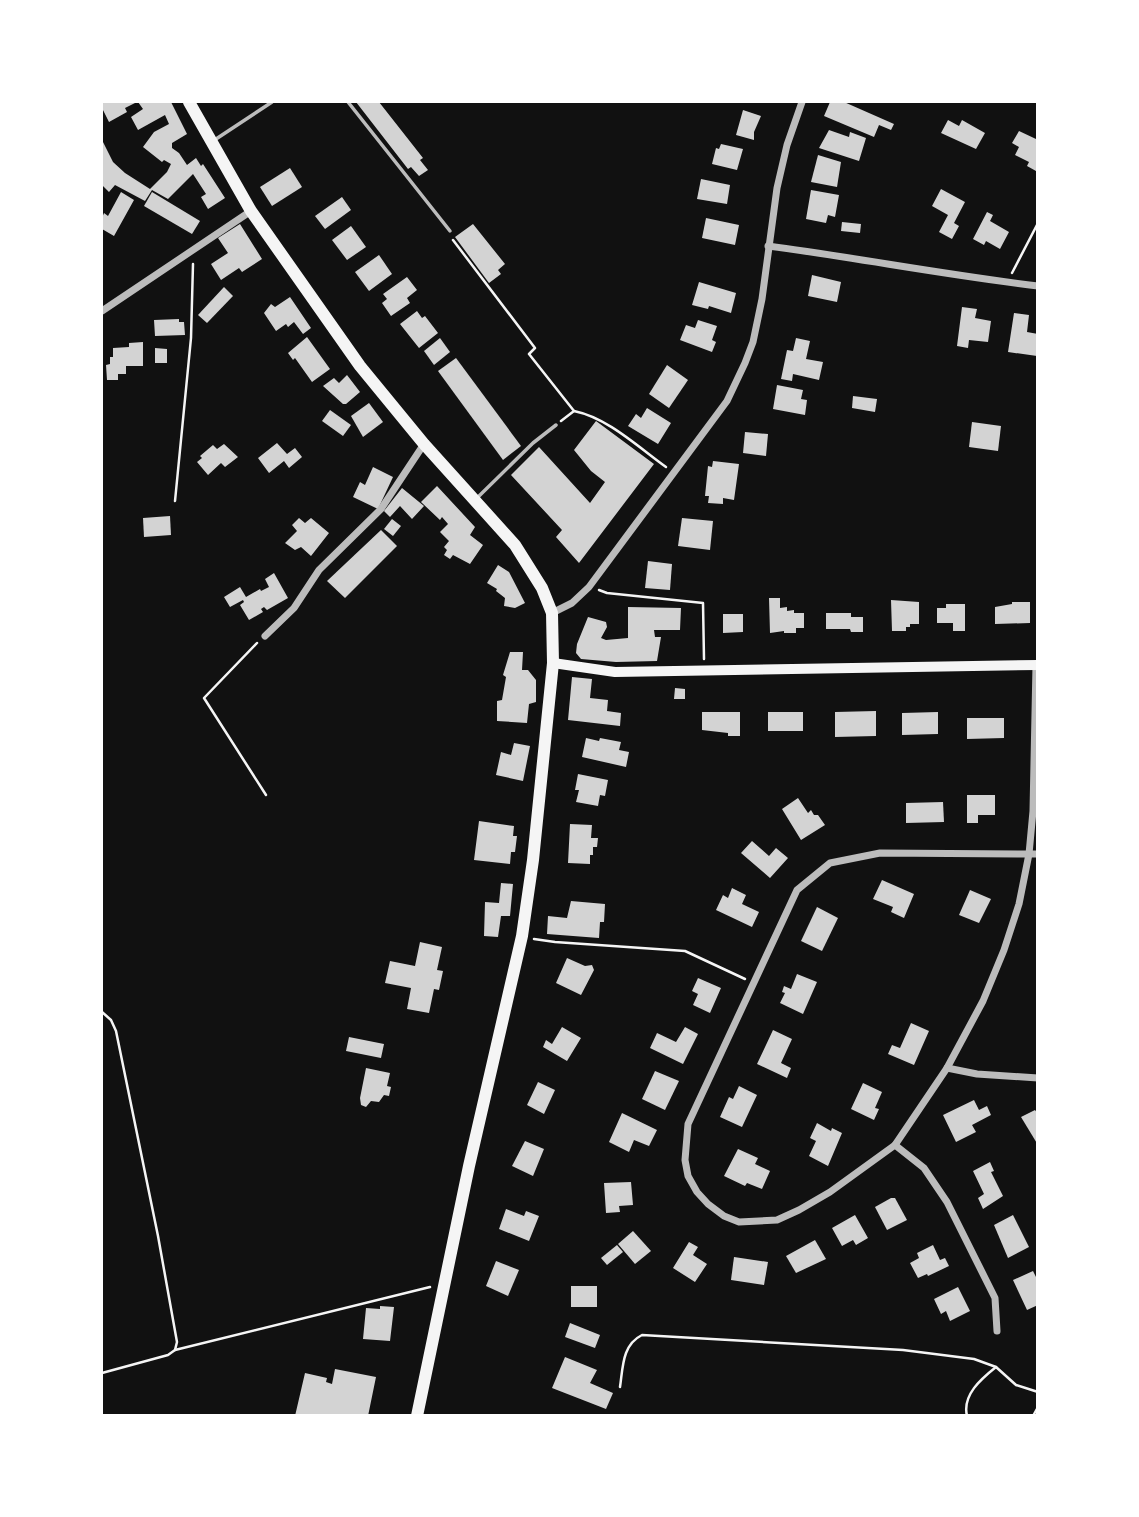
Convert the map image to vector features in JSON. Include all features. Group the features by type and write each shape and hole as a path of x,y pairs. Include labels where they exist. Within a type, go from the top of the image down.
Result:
{"main road":[{"path":"189,102 251,211 360,366 424,444 515,545 532,569 552,613 553,663 533,860 522,936 469,1166 417,1416"},
{"path":"553,663 615,673 1037,665"}],"street":[{"path":"552,613 572,603 589,587 727,401 753,342 762,299 777,188 802,102"},
{"path":"102,311 251,211"},
{"path":"768,246 1038,286"},
{"path":"265,636 294,608 319,570 381,509 424,444"},
{"path":"1037,665 1033,811 1029,854 1019,904 983,1002 947,1068 895,1145 830,1192 777,1220 739,1222 724,1216 708,1204 688,1176 685,1160 688,1124 797,890 830,863 880,853 1029,854 1038,854"},
{"path":"947,1068 977,1074 1038,1078"},
{"path":"895,1145 924,1168 947,1202 995,1298 997,1331"}],"lane":[{"path":"211,142 272,102"},
{"path":"348,102 450,230"},
{"path":"474,500 533,443 556,425"}],"path":[{"path":"1008,282 1038,223"},
{"path":"450,230 454,243 534,348 529,354 574,411 599,420 674,472"},
{"path":"175,501 191,338 193,249"},
{"path":"556,425 574,411"},
{"path":"589,587 607,593 702,603 704,671"},
{"path":"265,636 204,698 266,795"},
{"path":"522,936 555,942 685,951 754,983"},
{"path":"102,1012 111,1020 116,1031 124,1067 177,1342 174,1350"},
{"path":"102,1373 167,1355 174,1350 446,1283"},
{"path":"620,1387 624,1356 633,1339 642,1335 903,1350 974,1359 996,1367 1016,1385 1038,1392"},
{"path":"967,1416 965,1406 976,1384 996,1367"},
{"path":"1033,1416 1038,1408"}],"building":[{"path":"102,102 137,102 125,108 127,112 109,122"},
{"path":"138,102 171,102 187,134 172,143 172,148 187,165 196,158 201,166 203,164 225,198 208,209 201,197 206,194 193,174 168,199 152,190 145,201 115,185 109,192 102,185 102,140 113,162 150,189 171,164 164,160 162,162 143,147 154,132 169,124 165,115 138,130 131,117 143,109"},
{"path":"356,102 379,102 423,158 420,160 428,170 419,176 411,167 408,169"},
{"path":"830,102 844,102 894,124 891,130 879,125 874,137 824,116"},
{"path":"743,110 761,116 754,132 754,140 736,135"},
{"path":"948,120 959,126 962,120 985,133 976,149 941,133"},
{"path":"829,130 849,137 850,132 866,138 859,161 819,148"},
{"path":"1019,131 1036,139 1036,171 1027,166 1029,162 1015,155 1019,147 1012,143"},
{"path":"721,144 743,149 737,170 712,164 716,148 719,149"},
{"path":"818,155 841,162 837,187 811,182"},
{"path":"290,168 302,187 272,206 260,187"},
{"path":"701,179 730,185 727,204 697,199"},
{"path":"941,189 965,202 954,223 959,226 952,239 939,232 948,215 932,206"},
{"path":"811,190 839,195 835,217 828,215 826,223 806,219"},
{"path":"121,192 134,200 114,236 102,229 102,218 104,213 108,216"},
{"path":"152,192 200,221 192,234 144,206"},
{"path":"342,197 351,210 325,229 315,216"},
{"path":"987,212 993,215 990,221 1009,232 1000,249 986,241 984,245 973,239"},
{"path":"706,218 739,225 735,245 702,238"},
{"path":"842,222 861,224 860,233 841,231"},
{"path":"240,224 262,259 242,272 239,268 221,280 211,264 228,253 218,238"},
{"path":"473,224 505,264 498,270 501,274 489,283 455,237"},
{"path":"351,226 366,247 347,260 332,240"},
{"path":"379,255 392,274 369,291 355,272"},
{"path":"812,275 841,282 837,302 808,296"},
{"path":"407,277 417,290 407,298 410,303 391,316 382,303 387,299 383,294"},
{"path":"699,282 736,293 731,313 709,306 708,309 692,305"},
{"path":"224,287 233,296 207,323 198,315"},
{"path":"290,297 311,328 303,334 294,322 276,331 264,313 271,304 275,307"},
{"path":"962,307 977,309 975,318 991,321 988,342 969,340 968,348 957,346"},
{"path":"417,311 422,318 425,316 438,333 419,348 400,324"},
{"path":"1014,313 1029,315 1027,332 1038,334 1037,356 1008,352"},
{"path":"179,319 179,322 184,322 185,335 155,336 154,320"},
{"path":"698,320 717,326 712,340 716,342 712,352 680,340 686,325 695,328"},
{"path":"307,337 330,369 312,382 295,358 293,360 288,353"},
{"path":"440,338 450,352 434,365 424,351"},
{"path":"796,338 810,341 806,359 823,362 819,380 793,374 792,381 781,379 787,350 793,351"},
{"path":"143,342 143,366 126,366 126,374 118,374 118,380 107,380 106,365 110,364 110,357 113,357 113,348 129,347 129,343"},
{"path":"155,348 167,349 167,363 155,363"},
{"path":"456,358 521,446 503,460 438,371"},
{"path":"667,365 688,380 669,408 649,394"},
{"path":"347,375 360,392 343,404 323,386 334,378 339,383"},
{"path":"777,385 803,390 801,399 807,400 805,415 773,409"},
{"path":"853,396 877,399 875,412 852,408"},
{"path":"369,403 383,422 363,437 351,416"},
{"path":"647,408 671,423 658,444 628,426 636,414 641,418"},
{"path":"330,410 351,425 343,436 322,421"},
{"path":"596,421 654,464 579,563 556,537 562,530 511,475 539,447 590,503 605,482 591,471 574,450"},
{"path":"972,422 1001,426 998,451 969,447"},
{"path":"745,432 768,434 766,456 743,453"},
{"path":"277,443 287,454 295,448 302,457 289,468 284,461 269,473 258,458"},
{"path":"224,444 238,457 225,467 221,463 208,475 197,462 202,458 200,456 213,445 217,449"},
{"path":"713,461 739,464 734,500 723,498 723,504 708,503 709,496 705,496 708,466 712,467"},
{"path":"373,467 393,477 378,509 353,497 360,482 365,485"},
{"path":"437,486 475,527 470,535 483,545 470,564 453,555 450,559 444,555 447,550 444,547 449,541 440,532 448,524 421,502"},
{"path":"402,488 424,506 412,519 400,506 390,517 384,511"},
{"path":"170,516 171,535 144,537 143,518"},
{"path":"299,518 305,523 311,518 329,533 311,556 301,547 295,550 285,543 297,531 292,525"},
{"path":"682,518 713,521 710,550 678,546"},
{"path":"392,519 401,526 393,536 384,529"},
{"path":"381,530 397,546 345,598 327,581"},
{"path":"648,561 672,564 670,590 645,588"},
{"path":"498,565 509,572 525,603 515,608 504,606 505,598 487,583"},
{"path":"274,573 288,598 267,610 264,607 261,609 263,612 249,620 240,605 243,600 230,607 224,597 240,587 246,597 260,589 261,591 269,587 265,579"},
{"path":"769,598 780,598 780,608 787,607 787,611 804,613 804,628 796,628 796,633 770,633"},
{"path":"891,600 919,602 919,624 910,624 906,631 892,631"},
{"path":"1012,602 1030,602 1030,623 995,624 995,607"},
{"path":"946,604 965,604 965,631 953,631 953,623 937,623 937,608 946,608"},
{"path":"628,607 681,608 680,630 654,630 655,637 661,637 657,661 581,659 576,653 577,644 588,617 606,622 607,627 601,638 628,638"},
{"path":"826,613 851,613 851,617 863,617 863,632 826,629"},
{"path":"723,614 743,614 743,632 723,633"},
{"path":"510,652 523,652 522,670 528,670 536,680 536,702 529,704 527,723 497,721 497,701 502,700 506,677 503,675"},
{"path":"572,677 592,679 590,698 608,700 607,711 621,713 620,726 568,720"},
{"path":"675,688 685,689 685,699 674,699"},
{"path":"876,711 876,736 835,737 835,712"},
{"path":"702,712 740,712 740,736 702,730"},
{"path":"768,712 803,712 803,731 768,731"},
{"path":"938,712 938,734 902,735 902,713"},
{"path":"967,718 1004,718 1004,738 967,739"},
{"path":"586,738 621,742 619,750 629,752 626,767 582,757"},
{"path":"514,743 530,746 523,781 496,775 501,752 511,755"},
{"path":"578,774 608,780 605,796 600,795 598,806 576,802 579,790 575,790"},
{"path":"967,795 995,795 995,815 978,815 978,823 967,823"},
{"path":"798,798 808,813 811,810 825,825 801,840 782,809"},
{"path":"943,802 944,822 906,823 906,803"},
{"path":"479,821 514,826 513,836 517,836 510,864 474,860"},
{"path":"570,824 592,825 591,838 598,838 597,847 593,847 593,855 590,855 590,864 568,863"},
{"path":"752,841 769,856 776,848 788,858 770,878 741,853"},
{"path":"882,880 914,894 904,918 891,912 893,907 873,899"},
{"path":"501,883 513,884 510,916 501,916 498,937 484,936 485,902 499,903"},
{"path":"732,888 746,895 742,904 759,912 752,927 716,910 723,895 728,898"},
{"path":"970,890 991,899 979,923 959,915"},
{"path":"571,901 605,904 604,922 600,922 599,938 547,934 548,916 567,918"},
{"path":"817,907 838,918 822,951 801,941"},
{"path":"420,942 442,947 437,970 443,971 439,990 434,989 429,1013 407,1009 411,988 385,983 390,961 415,966"},
{"path":"567,958 585,966 592,965 594,970 581,995 556,983"},
{"path":"797,974 817,982 803,1014 780,1003 785,993 782,992 784,986 791,989"},
{"path":"698,978 721,988 710,1013 693,1005 698,994 692,991"},
{"path":"911,1023 929,1031 914,1065 888,1054 892,1045 900,1048"},
{"path":"562,1027 581,1038 567,1061 543,1047 546,1040 552,1044"},
{"path":"685,1027 698,1034 683,1064 650,1048 657,1033 676,1042"},
{"path":"773,1030 792,1039 781,1063 791,1068 787,1078 757,1064"},
{"path":"349,1037 384,1044 381,1058 346,1051"},
{"path":"366,1068 390,1073 387,1086 391,1087 389,1096 384,1095 379,1102 371,1101 366,1107 361,1105 360,1098"},
{"path":"655,1071 679,1081 665,1110 642,1099"},
{"path":"538,1082 555,1090 544,1114 527,1105"},
{"path":"863,1083 882,1092 875,1108 879,1109 874,1120 851,1109"},
{"path":"739,1086 757,1095 742,1127 720,1117 729,1097 733,1099"},
{"path":"974,1100 979,1110 987,1106 991,1115 972,1125 976,1132 956,1142 943,1115"},
{"path":"1035,1110 1038,1114 1038,1145 1021,1117"},
{"path":"622,1113 657,1130 649,1146 634,1140 629,1152 609,1142"},
{"path":"817,1123 831,1131 832,1128 842,1133 828,1166 809,1156 816,1141 810,1138"},
{"path":"525,1141 544,1149 533,1176 512,1166"},
{"path":"738,1149 758,1158 755,1164 770,1171 762,1189 747,1183 745,1186 724,1176"},
{"path":"990,1162 994,1171 991,1172 1003,1196 983,1209 978,1198 984,1194 973,1171"},
{"path":"631,1182 633,1205 619,1206 620,1212 606,1213 604,1183"},
{"path":"895,1198 907,1220 887,1230 875,1207"},
{"path":"506,1209 524,1216 526,1211 539,1216 529,1241 499,1229"},
{"path":"855,1215 868,1238 856,1245 853,1240 842,1246 832,1228"},
{"path":"1013,1215 1029,1247 1008,1258 994,1225"},
{"path":"633,1231 651,1251 635,1264 618,1244"},
{"path":"815,1240 826,1259 796,1273 786,1256"},
{"path":"689,1242 698,1247 693,1255 707,1264 695,1282 673,1268"},
{"path":"617,1245 623,1252 607,1265 601,1258"},
{"path":"933,1245 940,1260 945,1258 949,1266 918,1278 910,1263 919,1258 917,1253"},
{"path":"734,1257 768,1262 764,1285 731,1280"},
{"path":"496,1261 519,1270 508,1296 486,1286"},
{"path":"1033,1271 1038,1281 1038,1305 1027,1310 1013,1280"},
{"path":"571,1286 597,1286 597,1307 571,1307"},
{"path":"958,1287 970,1311 950,1321 946,1311 941,1314 934,1299"},
{"path":"380,1306 394,1307 390,1341 363,1339 366,1308 380,1309"},
{"path":"570,1323 600,1335 595,1348 565,1337"},
{"path":"565,1357 597,1370 590,1383 613,1393 606,1409 552,1388"},
{"path":"335,1369 376,1377 368,1416 295,1416 305,1373 327,1378 326,1382 332,1384"}]}
